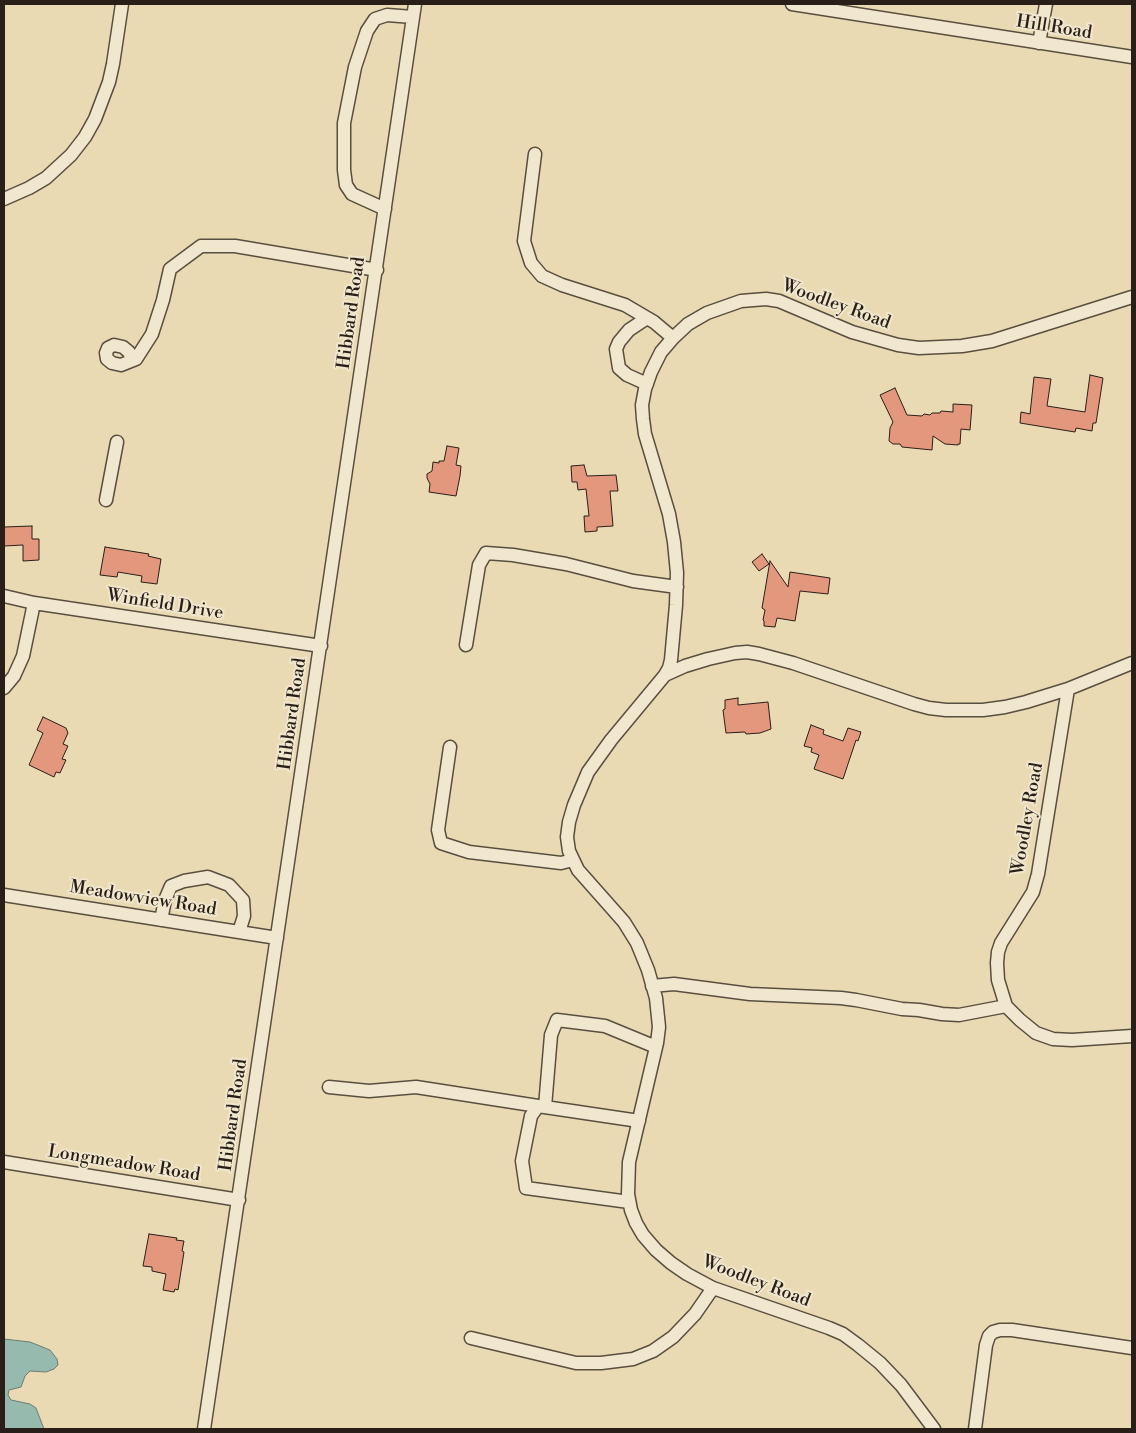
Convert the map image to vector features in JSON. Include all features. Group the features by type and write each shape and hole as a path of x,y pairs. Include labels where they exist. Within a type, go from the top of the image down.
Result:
{"street":[{"path":"4,199 46,178 71,155 85,136 95,119 109,82 122,4"},
{"name":"Hibbard Road","path":"204,1429 415,4"},
{"name":"Hill Road","path":"792,4 1132,57"},
{"path":"1039,43 1046,4"},
{"path":"385,209 352,194 346,185 344,170 344,123 355,67 366,31 375,18 387,15 413,18"},
{"path":"535,154 524,241 531,263 542,276 562,285 625,305 648,318 673,338"},
{"path":"132,360 136,359 152,334 163,300 170,269 201,246 235,246 376,270"},
{"name":"Woodley Road","path":"934,1429 901,1385 880,1363 843,1334 713,1288 687,1274 656,1250 643,1235 630,1210 629,1162 656,1047 659,1027 658,1010 648,970 637,944 624,922 585,879 569,851 567,837 569,822 581,786 588,772 611,740 665,676 669,668 677,587 674,542 669,514 645,434 642,405 646,384 661,352 673,338 688,324 707,313 741,301 766,299 779,301 852,332 898,345 919,348 962,346 1013,335 1132,298"},
{"path":"646,384 627,376 619,368 616,349 629,330 648,318"},
{"path":"106,500 117,442"},
{"path":"466,645 478,565 486,553 514,555 566,564 633,582 677,587"},
{"name":"Winfield Drive","path":"4,596 34,603 321,646"},
{"path":"4,688 14,676 23,656 34,603"},
{"name":"Woodley Road","path":"665,676 685,666 708,658 747,652 776,657 914,704 946,710 983,710 1006,707 1068,689 1132,663"},
{"name":"Woodley Road","path":"1068,689 1038,874 1033,892 1001,943 997,963 998,980 1006,1006 1036,1033 1053,1039 1072,1040 1132,1036"},
{"path":"450,746 438,830 441,843 469,852 561,863 573,860"},
{"path":"161,920 165,900 171,886 184,881 208,877 228,886 243,900 244,916 239,932"},
{"name":"Meadowview Road","path":"4,895 277,938"},
{"path":"652,986 674,984 750,994 841,998 902,1009 959,1015 1006,1006"},
{"path":"629,1202 526,1188 522,1161 531,1116 542,1107 551,1035 557,1020 605,1026 656,1047"},
{"path":"329,1087 369,1092 416,1087 639,1121"},
{"name":"Longmeadow Road","path":"4,1162 239,1200"},
{"path":"471,1338 576,1363 601,1364 633,1359 653,1351 673,1337 695,1314 713,1288"},
{"path":"975,1429 986,1346 989,1336 993,1332 1012,1330 1132,1348"}],"water":[{"path":"4,1339 30,1342 50,1350 57,1359 58,1365 54,1369 46,1372 30,1371 25,1376 21,1387 9,1390 8,1395 11,1400 30,1404 36,1408 44,1429 4,1429"}],"building":[{"path":"1090,375 1103,378 1096,423 1093,423 1092,431 1076,428 1075,432 1020,423 1021,412 1030,414 1034,377 1051,379 1047,406 1085,412"},
{"path":"895,388 907,415 922,416 924,414 940,413 941,411 953,412 953,404 972,405 970,430 961,429 960,444 958,445 945,444 933,436 932,450 902,447 900,444 893,444 889,441 890,428 893,422 880,395"},
{"path":"447,446 459,448 456,465 461,466 456,496 429,492 430,484 427,474 432,471 433,462 439,463 439,461 444,461"},
{"path":"584,465 587,476 616,475 618,491 610,491 613,526 597,527 597,531 585,532 584,516 589,516 586,489 578,490 577,482 572,482 571,466"},
{"path":"32,526 32,539 39,539 39,560 23,561 23,545 4,546 4,527"},
{"path":"105,547 149,554 148,556 161,559 157,584 141,582 142,576 118,572 117,577 100,575"},
{"path":"762,554 769,564 759,571 752,562"},
{"path":"770,561 788,587 790,572 830,578 828,594 800,591 795,621 777,618 775,627 764,626 765,610 762,608"},
{"path":"738,698 738,705 768,702 771,729 760,733 726,733 723,710 725,709 725,700"},
{"path":"43,717 66,728 68,733 63,744 68,746 62,759 66,760 60,773 56,772 54,777 29,765 43,733 37,730"},
{"path":"811,725 824,730 823,734 843,741 848,728 861,732 858,741 856,740 843,779 814,769 819,755 811,752 812,748 804,746"},
{"path":"149,1234 177,1238 176,1240 184,1241 178,1290 175,1289 174,1292 163,1290 166,1274 152,1271 152,1267 143,1266"}]}
